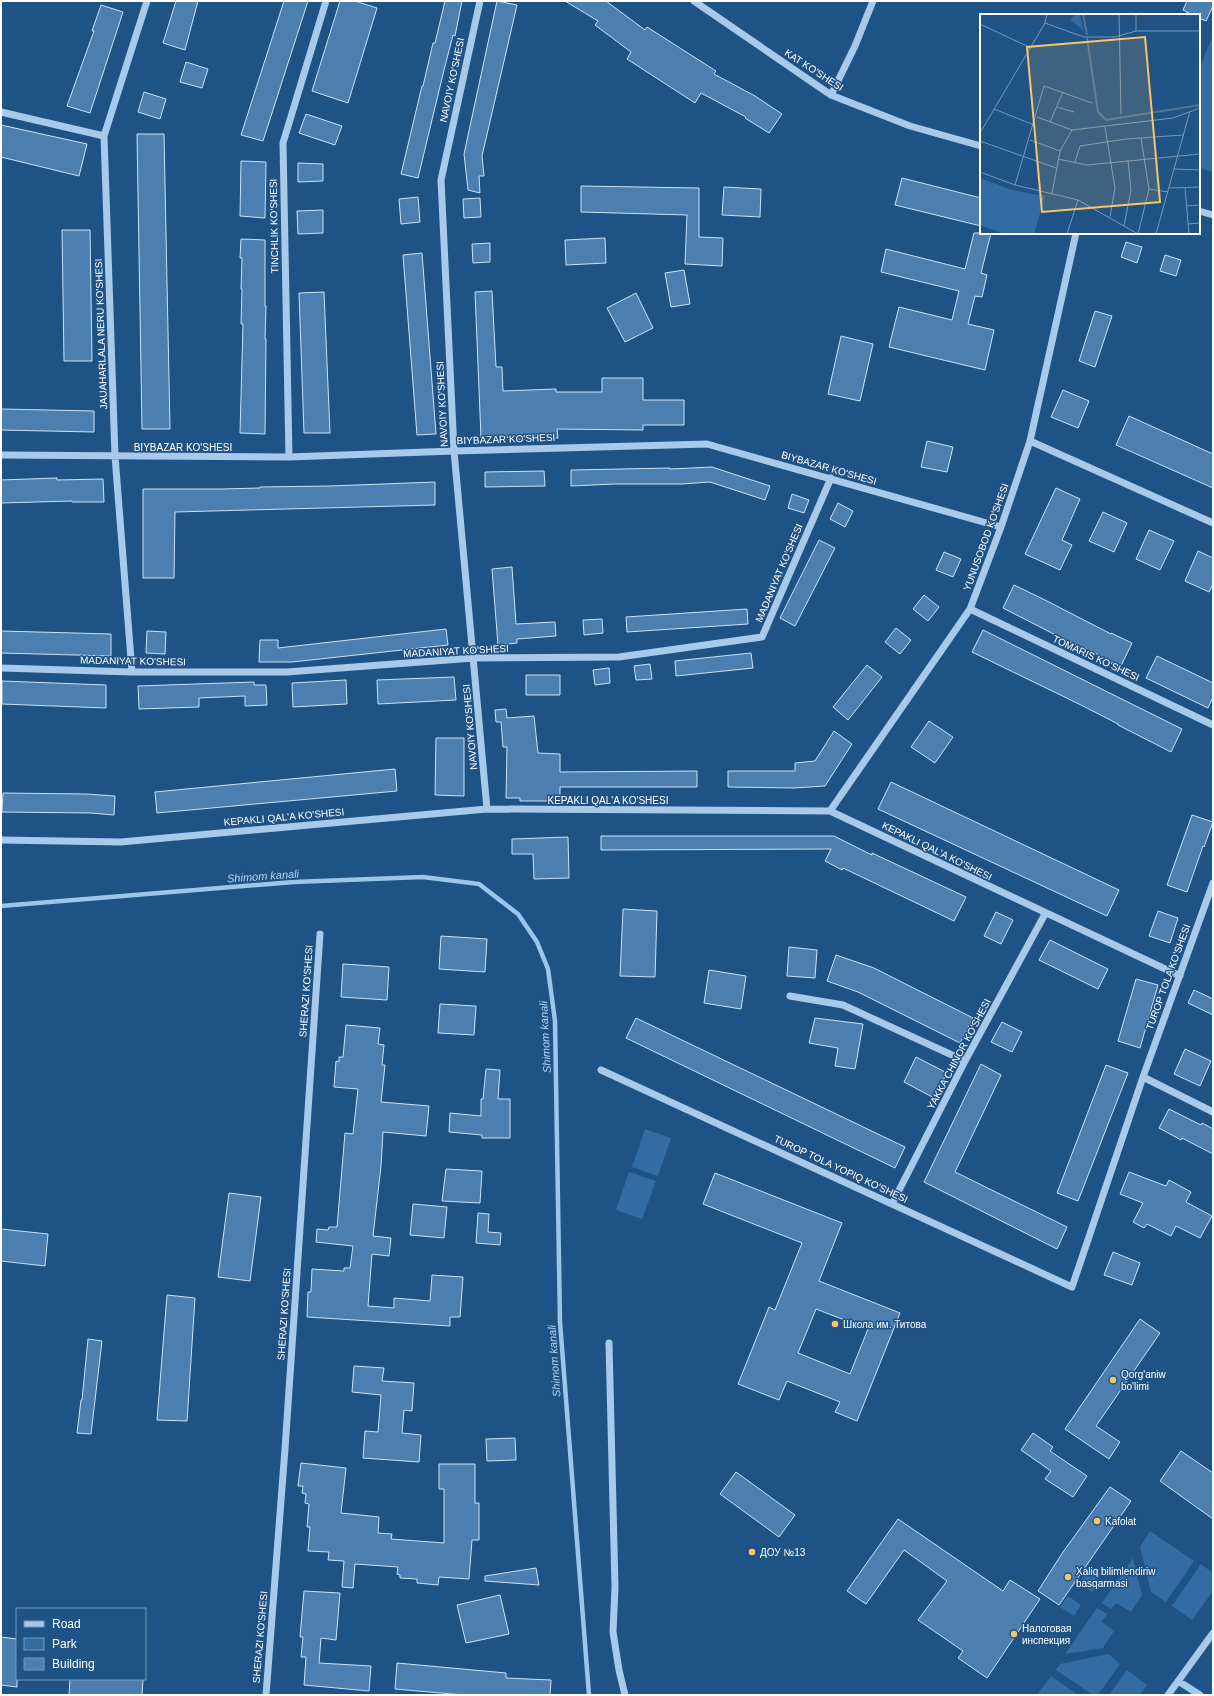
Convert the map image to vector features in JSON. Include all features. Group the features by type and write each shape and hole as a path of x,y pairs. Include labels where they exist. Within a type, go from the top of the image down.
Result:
{"street":[{"name":"JAUAHARLALA NERU KO'SHESI","path":"132,672 116,456 104,136 147,1"},
{"name":"TINCHLIK KO'SHESI","path":"289,457 283,143 326,1"},
{"name":"NAVOIY KO'SHESI","path":"480,1 440,180 454,450 487,809"},
{"name":"KAT KO'SHESI","path":"694,1 831,95 910,126 980,146"},
{"path":"831,95 855,46 873,1"},
{"path":"1,112 104,136"},
{"path":"1200,211 1213,215"},
{"name":"YUNUSOBOD KO'SHESI","path":"830,811 970,609 1001,527 1030,441 1076,234"},
{"path":"1030,441 1213,523"},
{"name":"BIYBAZAR KO'SHESI","path":"1,455 289,457 454,450 707,444 1001,527"},
{"name":"MADANIYAT KO'SHESI","path":"1,668 132,672 287,672 474,658 619,657 762,637 831,478"},
{"name":"TOMARIS KO'SHESI","path":"970,609 1213,725"},
{"name":"KEPAKLI QAL'A KO'SHESI","path":"1,840 122,842 487,809 830,811 1045,914 1180,976"},
{"name":"TUROP TOLA KO'SHESI","path":"1072,1287 1143,1077 1211,896 1213,883"},
{"name":"YAKKA CHINOR KO'SHESI","path":"892,1204 965,1061 1045,914"},
{"name":"SHERAZI KO'SHESI","path":"266,1695 285,1449 320,934"},
{"path":"790,996 843,1005 965,1061"},
{"name":"TUROP TOLA YOPIQ KO'SHESI","path":"601,1070 1072,1287"},
{"path":"1143,1077 1213,1112"},
{"path":"609,1343 615,1587 614,1632 619,1670 626,1695"},
{"path":"1168,1695 1213,1633"},
{"path":"1178,1681 1200,1695"}],"green space":[{"path":"1213,35 1213,172 1200,168 1200,68"},
{"path":"645,1129 671,1138 658,1176 632,1167"},
{"path":"629,1172 656,1181 642,1219 616,1210"},
{"path":"1150,1531 1194,1561 1166,1602 1151,1592 1140,1547"},
{"path":"1133,1558 1142,1595 1131,1612 1116,1603 1111,1609 1102,1603"},
{"path":"1201,1564 1213,1573 1213,1591 1192,1620 1172,1606"},
{"path":"1086,1571 1100,1581 1092,1592 1079,1583"},
{"path":"1068,1596 1081,1605 1074,1616 1060,1607"},
{"path":"1097,1608 1107,1614 1102,1622 1114,1631 1103,1648 1065,1654"},
{"path":"1109,1654 1120,1664 1098,1695 1093,1695 1056,1670 1060,1664"},
{"path":"1127,1670 1147,1685 1140,1695 1109,1695"},
{"path":"1051,1676 1078,1695 1037,1695"}],"building":[{"path":"176,1 198,1 185,50 163,43"},
{"path":"284,1 308,1 263,141 241,135"},
{"path":"340,1 355,1 377,8 348,103 312,91"},
{"path":"445,1 462,1 455,36 453,35 418,178 401,174 422,86 433,43 435,43"},
{"path":"497,1 517,5 482,156 484,176 479,176 480,193 468,190 464,154"},
{"path":"565,1 606,1 645,30 647,27 716,71 714,74 755,96 782,114 769,133 745,118 746,117 701,93 695,103 627,59 631,52 595,25 598,21"},
{"path":"1187,1 1213,1 1213,6 1206,21 1200,18 1200,14 1191,14 1183,10"},
{"path":"101,5 123,12 90,113 67,106 94,31 92,31"},
{"path":"186,62 208,69 202,88 180,82"},
{"path":"144,92 166,99 160,119 138,112"},
{"path":"306,114 342,126 335,145 299,133"},
{"path":"1,125 87,144 79,176 1,157"},
{"path":"137,134 164,134 170,429 142,429"},
{"path":"241,161 266,162 265,218 240,216"},
{"path":"298,163 323,164 323,181 298,182"},
{"path":"902,178 980,198 980,226 895,205"},
{"path":"581,186 699,188 699,237 723,238 722,266 685,264 687,215 581,212"},
{"path":"724,187 761,189 760,217 722,215"},
{"path":"418,197 420,222 401,224 399,199"},
{"path":"480,198 481,217 464,218 463,199"},
{"path":"323,210 323,233 298,234 297,211"},
{"path":"62,230 90,230 92,361 64,361"},
{"path":"974,233 991,234 981,273 987,275 982,297 975,296 968,324 994,330 985,370 889,347 899,307 952,320 959,291 881,272 886,249 965,269"},
{"path":"605,238 606,263 566,265 565,240"},
{"path":"241,239 265,240 265,434 240,433 243,324 241,324"},
{"path":"1126,242 1142,247 1137,263 1121,257"},
{"path":"490,243 490,262 473,263 472,244"},
{"path":"422,253 436,434 417,435 403,255"},
{"path":"1165,255 1181,260 1176,276 1160,271"},
{"path":"684,270 690,304 671,307 665,273"},
{"path":"492,291 496,367 502,367 503,391 556,389 556,392 602,392 602,378 643,378 643,400 684,400 684,425 643,425 643,430 557,429 558,438 516,440 516,437 481,438 475,292"},
{"path":"324,292 330,433 304,433 299,293"},
{"path":"636,293 653,328 625,342 607,308"},
{"path":"1095,311 1112,316 1095,367 1079,361"},
{"path":"841,336 873,344 860,401 828,394"},
{"path":"1063,390 1089,401 1078,428 1051,417"},
{"path":"1,409 94,411 94,432 1,430"},
{"path":"1129,416 1213,454 1213,488 1116,445"},
{"path":"927,441 953,447 947,472 921,467"},
{"path":"712,467 770,486 765,500 710,482 571,486 571,470"},
{"path":"544,471 545,486 485,487 485,472"},
{"path":"57,478 57,480 103,479 104,502 72,501 1,503 1,480"},
{"path":"435,482 435,505 175,512 174,578 143,578 143,489 222,489"},
{"path":"1056,488 1080,499 1062,540 1072,545 1060,570 1025,554"},
{"path":"792,494 809,500 804,513 788,508"},
{"path":"838,503 853,511 845,527 830,519"},
{"path":"1103,512 1127,523 1114,552 1089,541"},
{"path":"1149,530 1174,541 1160,570 1136,559"},
{"path":"819,540 835,548 795,626 780,618"},
{"path":"1198,551 1213,558 1213,584 1209,592 1185,581"},
{"path":"944,552 961,559 953,577 936,570"},
{"path":"512,567 516,624 555,622 556,636 517,639 517,643 498,645 492,569"},
{"path":"1014,585 1132,643 1121,666 1083,647 1083,649 1003,608"},
{"path":"924,595 939,607 928,621 913,609"},
{"path":"747,609 748,624 627,632 626,617"},
{"path":"602,619 603,633 584,635 583,620"},
{"path":"896,628 911,640 900,654 885,642"},
{"path":"446,629 448,645 292,662 259,662 260,640 278,640 278,648"},
{"path":"983,630 1182,729 1171,752 1083,706 972,652"},
{"path":"1,631 111,634 111,656 1,653"},
{"path":"147,631 166,632 165,654 146,653"},
{"path":"751,653 753,668 676,676 675,661"},
{"path":"1157,656 1213,683 1213,697 1208,708 1146,678"},
{"path":"650,664 652,679 636,680 634,666"},
{"path":"867,665 882,677 848,720 833,707"},
{"path":"609,668 610,683 595,685 593,670"},
{"path":"526,675 560,675 560,695 526,695"},
{"path":"454,677 456,700 378,704 377,680"},
{"path":"346,680 347,704 293,707 292,683"},
{"path":"2,681 106,685 106,708 2,704"},
{"path":"254,682 254,685 266,685 267,705 245,706 245,696 199,698 199,707 139,709 138,686"},
{"path":"506,709 507,718 534,716 538,753 560,754 560,772 697,771 697,787 560,787 560,801 520,801 520,798 506,798 507,747 503,747 501,722 496,722 495,710"},
{"path":"929,721 953,737 935,763 911,747"},
{"path":"834,731 852,744 825,786 794,788 728,787 728,771 795,771 795,763 815,761"},
{"path":"436,738 464,738 464,796 435,795"},
{"path":"395,769 397,791 157,813 155,792"},
{"path":"891,782 1119,890 1107,916 878,809"},
{"path":"3,793 86,794 115,796 114,815 91,813 2,812"},
{"path":"1192,815 1213,822 1187,892 1167,885"},
{"path":"601,836 834,836 872,855 872,853 966,897 954,921 843,868 842,870 825,861 831,849 601,850"},
{"path":"568,837 569,878 534,879 533,854 512,854 512,839"},
{"path":"623,909 657,911 655,977 620,976"},
{"path":"1158,911 1178,918 1170,943 1149,936"},
{"path":"996,912 1013,920 1001,944 984,936"},
{"path":"441,936 487,939 485,972 439,969"},
{"path":"1050,940 1108,969 1098,989 1039,960"},
{"path":"789,947 817,950 815,978 787,976"},
{"path":"836,955 874,968 973,1018 960,1043 858,992 827,981"},
{"path":"343,964 389,967 387,1000 341,997"},
{"path":"709,970 746,976 741,1009 704,1003"},
{"path":"1136,979 1158,985 1140,1048 1118,1041"},
{"path":"1194,990 1213,999 1213,1015 1188,1003"},
{"path":"440,1004 476,1006 474,1035 438,1033"},
{"path":"636,1018 905,1147 895,1168 626,1038"},
{"path":"815,1018 863,1024 855,1069 835,1066 838,1048 809,1043"},
{"path":"1002,1022 1022,1032 1012,1052 991,1042"},
{"path":"346,1025 380,1028 378,1044 384,1045 382,1065 385,1065 381,1102 429,1106 426,1136 383,1132 381,1166 373,1236 391,1238 389,1256 372,1254 368,1306 394,1308 394,1298 430,1301 432,1275 463,1277 460,1317 450,1317 450,1326 307,1317 308,1292 311,1292 312,1269 344,1271 344,1268 350,1268 353,1246 316,1242 317,1229 328,1230 329,1227 337,1227 345,1133 353,1134 358,1089 334,1087 336,1061 339,1062 339,1057 343,1057"},
{"path":"1185,1049 1211,1061 1200,1086 1174,1074"},
{"path":"916,1057 947,1073 934,1098 904,1082"},
{"path":"981,1064 1001,1075 955,1172 1067,1227 1057,1249 924,1182"},
{"path":"1106,1065 1128,1073 1078,1201 1057,1193"},
{"path":"486,1069 500,1070 498,1099 510,1099 510,1138 482,1138 482,1135 449,1132 450,1113 481,1116 481,1099 483,1099"},
{"path":"1169,1109 1201,1125 1202,1123 1213,1129 1213,1154 1182,1138 1181,1140 1159,1128"},
{"path":"446,1169 482,1171 480,1203 442,1201"},
{"path":"1129,1172 1166,1186 1169,1180 1191,1192 1186,1202 1212,1216 1200,1238 1176,1226 1171,1236 1147,1224 1144,1228 1133,1222 1143,1203 1120,1194"},
{"path":"715,1173 842,1223 819,1281 900,1313 857,1421 835,1412 840,1402 787,1381 779,1400 738,1384 769,1307 775,1310 802,1243 703,1204","holes":["816,1309 868,1329 850,1374 798,1353"]},
{"path":"229,1193 261,1197 250,1281 218,1277"},
{"path":"413,1204 447,1207 444,1238 410,1235"},
{"path":"478,1213 489,1214 488,1232 501,1233 500,1245 476,1243"},
{"path":"1,1229 48,1234 45,1266 1,1261"},
{"path":"1113,1252 1140,1263 1132,1285 1104,1275"},
{"path":"167,1295 195,1298 187,1421 157,1420"},
{"name":"Qorg'aniw bo'limi","path":"1140,1319 1160,1333 1096,1426 1120,1442 1109,1459 1065,1429"},
{"path":"88,1339 102,1341 91,1434 77,1433"},
{"path":"354,1366 384,1368 382,1381 414,1383 412,1411 404,1410 402,1433 421,1435 419,1462 363,1458 365,1431 378,1432 381,1395 352,1392"},
{"path":"1033,1433 1053,1447 1050,1451 1087,1476 1073,1497 1045,1479 1051,1471 1021,1450"},
{"path":"515,1438 516,1460 487,1461 486,1439"},
{"path":"1181,1451 1213,1473 1213,1519 1160,1481"},
{"path":"301,1463 346,1468 341,1513 379,1517 378,1533 392,1534 391,1539 444,1543 444,1489 439,1489 439,1464 475,1464 475,1503 479,1503 479,1540 472,1540 469,1579 439,1577 438,1585 417,1583 417,1579 400,1578 400,1575 397,1574 398,1567 355,1564 353,1588 342,1587 344,1561 328,1560 329,1552 308,1551 310,1527 307,1527 309,1504 305,1503 306,1494 302,1493 303,1486 298,1486"},
{"path":"736,1472 795,1515 779,1537 720,1494"},
{"path":"1110,1487 1131,1501 1059,1605 1038,1591 1063,1552"},
{"path":"898,1519 1003,1591 1010,1580 1040,1599 987,1678 958,1658 963,1651 918,1620 947,1581 904,1550 866,1604 847,1591"},
{"path":"536,1568 539,1585 485,1581 485,1576"},
{"path":"304,1591 340,1593 336,1640 321,1638 319,1663 371,1666 369,1691 304,1685 306,1657 301,1657 303,1637 300,1637"},
{"path":"500,1595 509,1634 466,1643 457,1605"},
{"path":"1,1637 16,1639 17,1687 1,1685"},
{"path":"397,1663 506,1673 506,1678 551,1680 550,1695 464,1695 395,1689"},
{"path":"70,1680 143,1680 142,1695 69,1695"}],"waterway":[{"name":"Shimom kanali","path":"1,906 294,882 423,877 479,884 518,914 537,942 548,969 555,1021 560,1322 589,1695"}],"place":[{"name":"Школа им. Титова","path":"835,1324"},
{"name":"Qorg'aniw bo'limi","path":"1113,1380"},
{"name":"Kafolat","path":"1097,1521"},
{"name":"ДОУ №13","path":"752,1552"},
{"name":"Xaliq bilimlendiriw basqarmasi","path":"1068,1577"},
{"name":"Налоговая инспекция","path":"1014,1634"}]}
